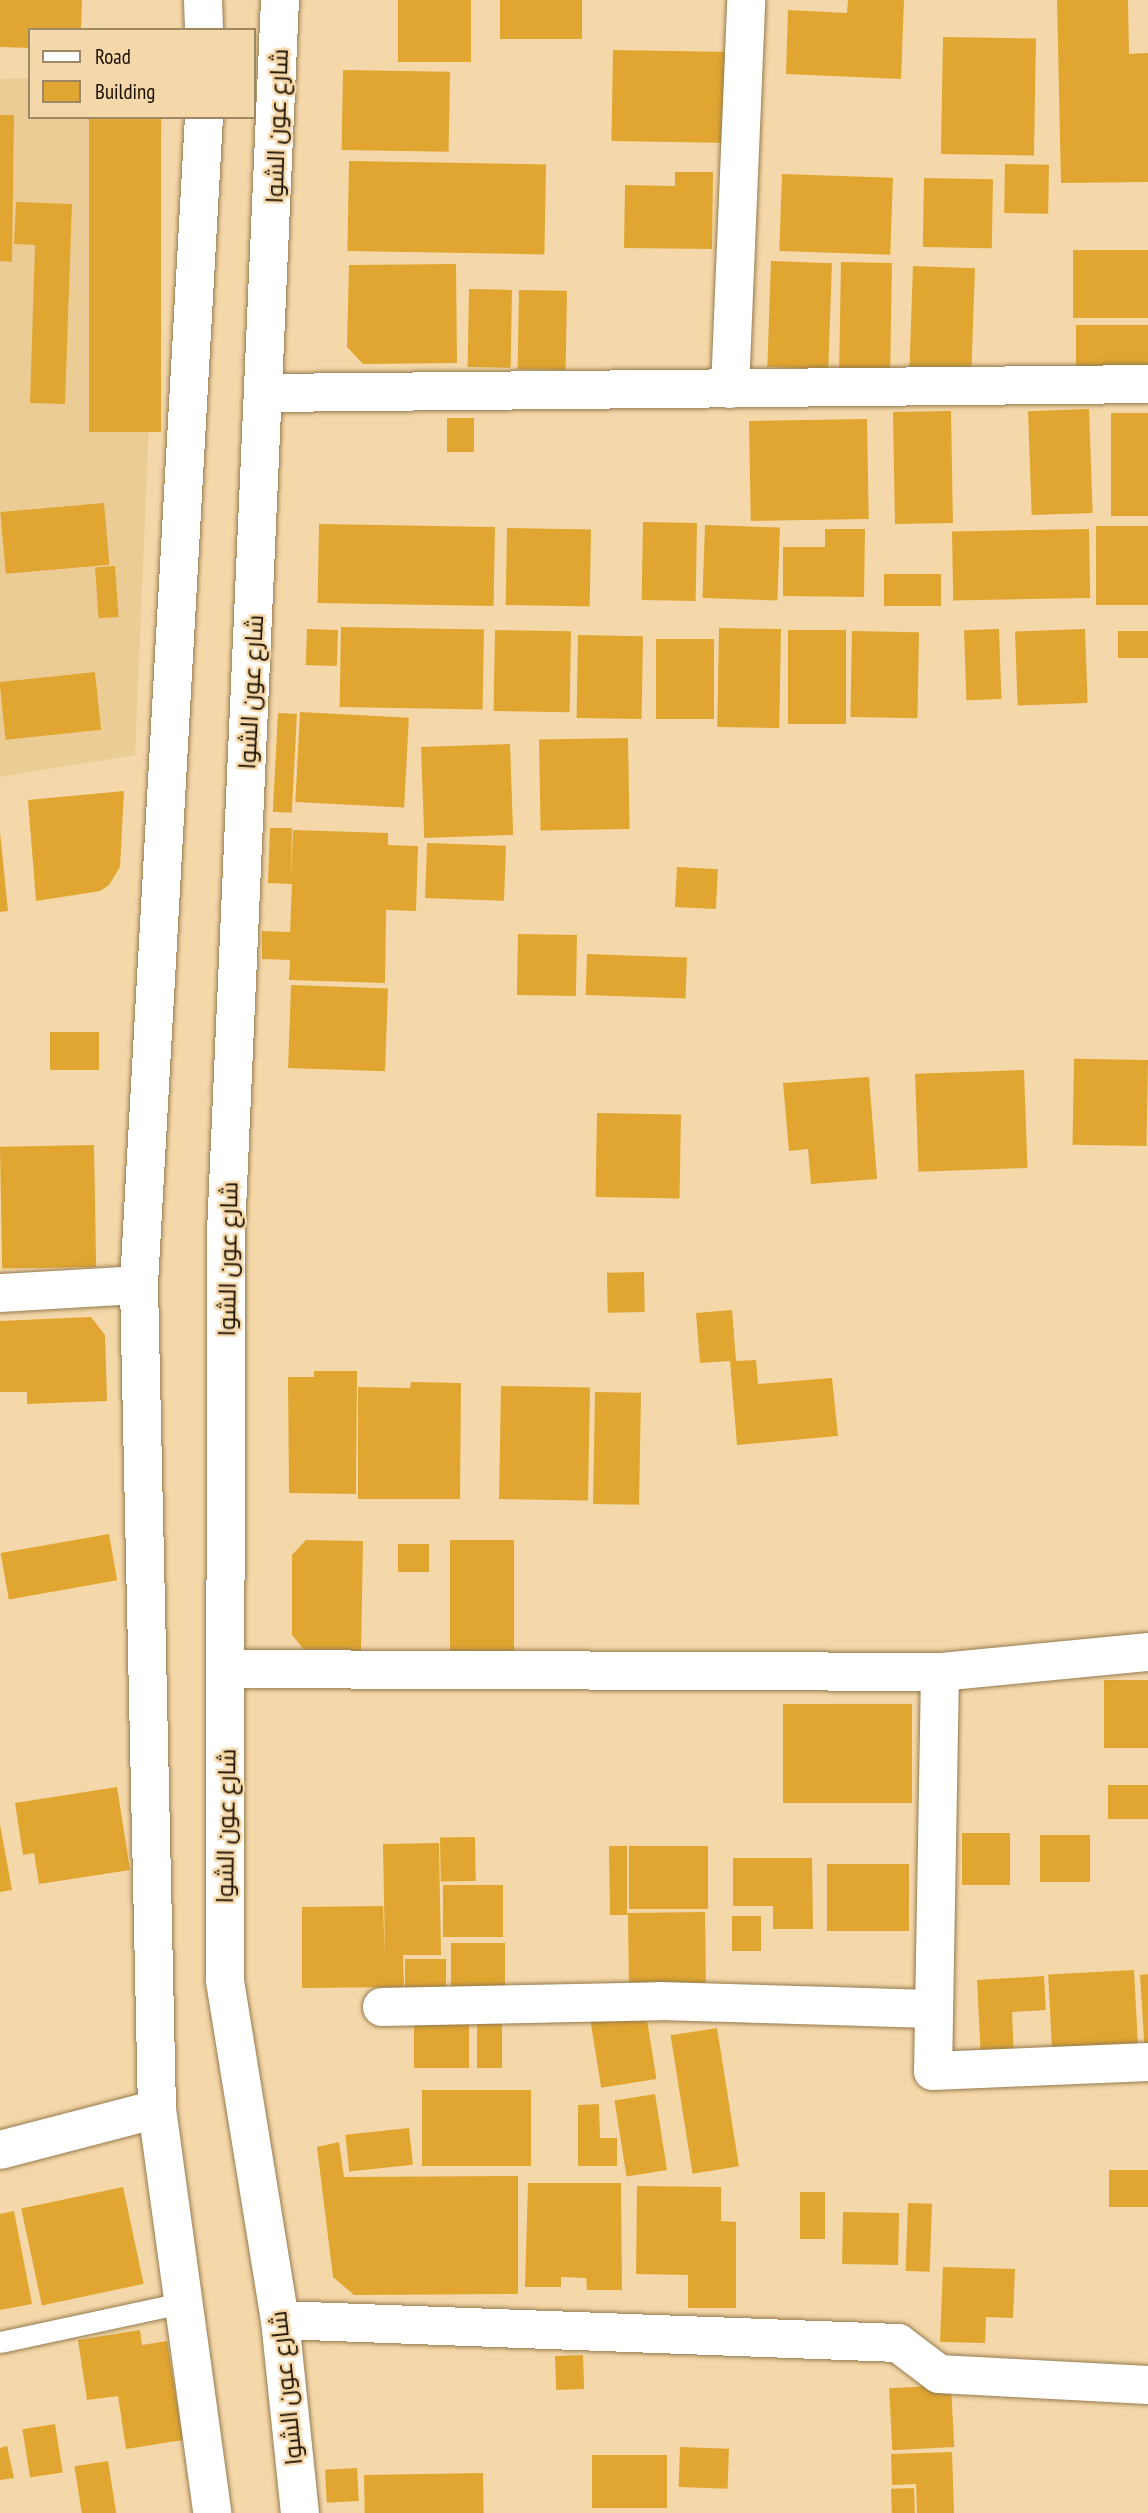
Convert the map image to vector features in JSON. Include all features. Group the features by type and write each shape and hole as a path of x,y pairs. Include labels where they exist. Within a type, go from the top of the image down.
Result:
{"main road":[{"path":"204,0 204,28"},
{"name":"شارع عون الشوا","path":"280,0 265,393 226,1234 228,1669 225,1981 280,2320 300,2513"},
{"path":"730,389 746,0"},
{"path":"204,119 139,1285 157,2109 212,2513"},
{"path":"265,393 1148,384"},
{"path":"0,1293 139,1285"},
{"path":"228,1669 940,1672 1148,1652"},
{"path":"940,1672 931,2009 933,2071 1148,2062"},
{"path":"382,2007 660,2001 931,2009"},
{"path":"0,2150 157,2109"},
{"path":"280,2320 898,2343 939,2374 1148,2385"}],"lane":[{"path":"0,2342 182,2303"}],"shaded area":[{"path":"28,78 28,119 162,119 135,755 0,777 0,79"}],"building":[{"path":"0,0 82,0 81,28 28,28 28,48 0,47"},
{"path":"398,0 471,0 471,62 398,62"},
{"path":"500,0 582,0 582,39 500,39"},
{"path":"848,0 904,0 901,79 786,74 788,10 847,13"},
{"path":"1057,0 1128,0 1129,54 1148,53 1148,182 1061,183"},
{"path":"943,37 1036,39 1034,156 941,154"},
{"path":"613,50 734,52 732,143 611,141"},
{"path":"343,70 450,72 449,152 342,150"},
{"path":"0,115 14,115 12,262 0,261"},
{"path":"89,119 161,119 161,432 89,432"},
{"path":"349,161 546,164 544,254 347,251"},
{"path":"1005,164 1049,165 1048,214 1004,213"},
{"path":"675,172 713,172 712,249 624,248 625,185 675,186"},
{"path":"782,174 893,178 890,255 779,251"},
{"path":"924,178 993,179 992,248 923,247"},
{"path":"16,202 72,204 65,404 30,403 35,245 14,244"},
{"path":"1073,250 1148,250 1148,318 1073,318"},
{"path":"771,261 832,263 828,369 767,367"},
{"path":"841,262 892,263 890,369 839,368"},
{"path":"456,264 457,363 363,364 347,347 349,265"},
{"path":"913,266 975,268 971,373 909,371"},
{"path":"469,289 512,290 511,368 468,367"},
{"path":"519,290 567,291 566,370 518,369"},
{"path":"1076,325 1148,325 1148,366 1076,366"},
{"path":"1089,409 1093,513 1032,515 1028,411"},
{"path":"951,411 953,523 895,524 893,412"},
{"path":"1111,413 1148,413 1148,516 1111,516"},
{"path":"447,418 474,418 474,452 447,452"},
{"path":"867,419 869,519 751,521 749,421"},
{"path":"104,503 109,565 6,574 0,512"},
{"path":"643,522 697,523 696,601 642,600"},
{"path":"319,524 495,527 494,606 318,603"},
{"path":"705,525 780,528 777,601 702,598"},
{"path":"1096,526 1148,526 1148,605 1096,605"},
{"path":"507,528 591,529 590,606 506,605"},
{"path":"825,529 865,529 864,597 783,596 783,547 825,547"},
{"path":"1089,529 1090,598 953,600 952,531"},
{"path":"115,566 119,617 99,618 95,567"},
{"path":"884,574 941,574 941,606 884,606"},
{"path":"341,627 484,629 483,709 340,707"},
{"path":"719,628 781,629 779,728 717,727"},
{"path":"307,629 338,630 337,666 306,665"},
{"path":"999,629 1001,699 966,700 964,630"},
{"path":"1085,629 1088,703 1018,705 1015,631"},
{"path":"495,630 571,631 570,712 494,711"},
{"path":"788,630 846,630 846,724 788,724"},
{"path":"852,631 919,632 917,718 850,717"},
{"path":"1118,631 1148,631 1148,658 1118,658"},
{"path":"578,635 643,636 642,719 577,718"},
{"path":"656,639 714,639 714,719 656,719"},
{"path":"95,672 101,730 6,740 0,682"},
{"path":"300,712 409,718 404,808 295,802"},
{"path":"278,713 297,714 292,813 273,812"},
{"path":"628,738 630,829 541,831 539,740"},
{"path":"510,744 513,835 424,838 421,747"},
{"path":"124,791 120,867 109,885 100,891 36,901 28,800"},
{"path":"270,828 292,828 291,881 293,830 388,833 388,845 418,846 416,911 386,910 385,983 289,980 290,960 262,959 262,931 290,932 292,884 268,883"},
{"path":"0,832 8,911 0,912"},
{"path":"427,843 506,846 504,901 425,898"},
{"path":"677,867 718,869 716,909 675,907"},
{"path":"518,934 577,935 576,996 517,995"},
{"path":"587,954 687,957 686,998 586,995"},
{"path":"291,985 388,988 385,1071 288,1068"},
{"path":"50,1032 99,1032 99,1070 50,1070"},
{"path":"1074,1059 1148,1060 1146,1146 1073,1145"},
{"path":"1024,1070 1027,1168 918,1172 915,1074"},
{"path":"869,1077 877,1179 811,1184 808,1149 789,1151 783,1083"},
{"path":"597,1113 681,1114 680,1198 596,1197"},
{"path":"94,1145 96,1267 2,1269 0,1147"},
{"path":"644,1272 645,1312 608,1313 607,1273"},
{"path":"732,1310 736,1361 756,1360 758,1384 832,1378 838,1436 737,1445 730,1361 700,1363 696,1313"},
{"path":"91,1317 105,1335 107,1401 27,1404 27,1392 0,1392 0,1321"},
{"path":"314,1371 357,1371 356,1494 289,1493 288,1377 314,1377"},
{"path":"411,1382 461,1383 460,1499 358,1499 358,1387 410,1388"},
{"path":"501,1386 590,1388 588,1501 499,1499"},
{"path":"595,1392 641,1393 639,1505 593,1504"},
{"path":"109,1534 117,1580 9,1599 1,1553"},
{"path":"306,1540 363,1541 361,1652 305,1651 292,1635 292,1555"},
{"path":"450,1540 514,1540 514,1656 450,1656"},
{"path":"398,1544 429,1544 429,1572 398,1572"},
{"path":"1104,1680 1148,1680 1148,1748 1104,1748"},
{"path":"783,1704 912,1704 912,1803 783,1803"},
{"path":"1108,1785 1148,1785 1148,1819 1108,1819"},
{"path":"117,1787 130,1870 39,1884 34,1853 23,1855 15,1803"},
{"path":"0,1824 12,1890 0,1892"},
{"path":"962,1833 1010,1833 1010,1885 962,1885"},
{"path":"1040,1835 1090,1835 1090,1882 1040,1882"},
{"path":"475,1837 476,1881 441,1882 440,1838"},
{"path":"439,1843 441,1955 403,1955 404,1987 302,1988 302,1907 383,1906 385,1956 383,1844"},
{"path":"609,1846 627,1846 627,1913 705,1912 706,1993 629,1993 628,1915 610,1915"},
{"path":"629,1846 708,1846 708,1909 629,1909"},
{"path":"733,1858 812,1858 813,1929 773,1929 773,1906 733,1906"},
{"path":"827,1864 909,1864 909,1931 827,1931"},
{"path":"443,1885 503,1885 503,1937 443,1937"},
{"path":"732,1916 761,1916 761,1951 732,1951"},
{"path":"451,1943 505,1943 505,1991 451,1991"},
{"path":"405,1959 446,1959 446,1990 405,1990"},
{"path":"1134,1970 1138,2053 1052,2057 1048,1975"},
{"path":"1148,1974 1148,2055 1145,2055 1140,1975"},
{"path":"1044,1976 1046,2010 1012,2012 1014,2059 981,2060 977,1980"},
{"path":"645,2007 656,2079 601,2088 590,2016"},
{"path":"414,2020 469,2020 469,2068 414,2068"},
{"path":"477,2022 502,2022 502,2068 477,2068"},
{"path":"717,2028 739,2166 692,2174 671,2035"},
{"path":"422,2090 531,2090 531,2166 422,2166"},
{"path":"655,2094 667,2170 627,2176 615,2100"},
{"path":"599,2104 600,2138 617,2138 617,2166 578,2166 578,2105"},
{"path":"409,2128 413,2165 349,2171 345,2135"},
{"path":"339,2142 344,2177 518,2176 518,2294 354,2295 333,2277 317,2147"},
{"path":"1109,2170 1148,2170 1148,2207 1109,2207"},
{"path":"528,2183 621,2183 622,2290 587,2290 586,2278 561,2277 561,2287 525,2287"},
{"path":"637,2186 721,2187 721,2221 736,2222 736,2308 688,2308 688,2275 636,2274"},
{"path":"123,2187 144,2284 42,2305 21,2209"},
{"path":"800,2192 825,2192 825,2239 800,2239"},
{"path":"908,2203 932,2204 930,2272 906,2271"},
{"path":"14,2211 32,2304 0,2310 0,2214"},
{"path":"843,2212 899,2213 898,2265 842,2264"},
{"path":"943,2267 1015,2269 1013,2318 986,2317 985,2343 940,2342"},
{"path":"140,2330 142,2345 167,2341 183,2440 126,2449 118,2396 87,2400 78,2340"},
{"path":"583,2355 584,2389 556,2390 555,2356"},
{"path":"951,2385 954,2447 892,2450 889,2388"},
{"path":"55,2424 63,2472 30,2478 22,2429"},
{"path":"7,2446 14,2478 0,2480 0,2448"},
{"path":"680,2447 729,2449 728,2489 679,2487"},
{"path":"952,2452 954,2513 917,2513 916,2484 892,2485 891,2454"},
{"path":"592,2455 667,2455 667,2508 592,2508"},
{"path":"108,2461 116,2513 82,2513 74,2466"},
{"path":"357,2468 359,2501 327,2503 325,2470"},
{"path":"483,2473 484,2513 365,2513 364,2475"},
{"path":"914,2488 915,2513 892,2513 891,2489"}]}
